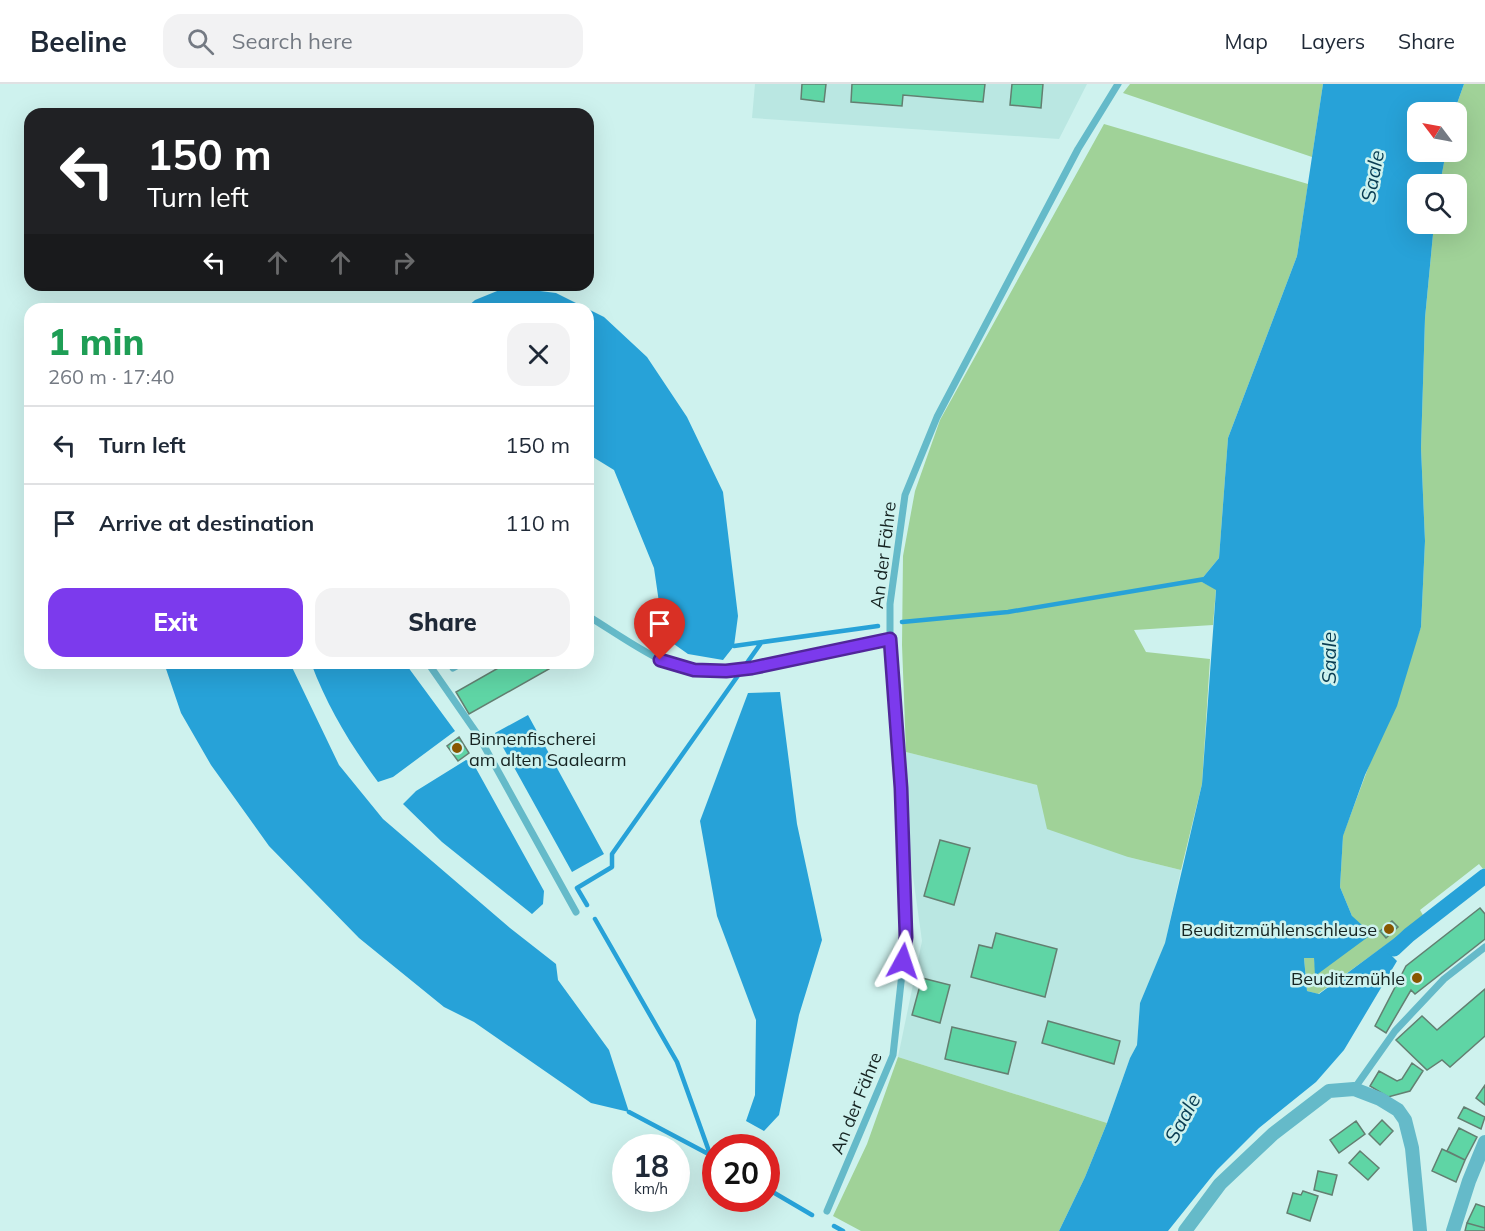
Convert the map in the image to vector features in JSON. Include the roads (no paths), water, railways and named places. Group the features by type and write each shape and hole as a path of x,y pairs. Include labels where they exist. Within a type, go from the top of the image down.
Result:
{"street":[{"path":"1185,1231 1220,1184 1273,1134 1329,1091 1354,1089 1380,1099 1398,1110 1405,1120 1412,1148 1420,1231"},
{"path":"1453,1231 1469,1181 1485,1142"}],"lane":[{"name":"An der Fähre","path":"827,1211 893,1054 896,1031 906,937 901,788 890,639 890,604 905,495 937,417 1078,149 1118,84"},
{"path":"594,620 660,660 694,670 750,668 890,639"},
{"path":"432,669 478,735 576,912"},
{"path":"1354,1089 1395,1031 1444,979 1485,947"}],"water":[{"name":"Saale","path":"1323,84 1464,84 1458,102 1407,102 1407,162 1444,162 1442,174 1407,174 1407,234 1433,234 1425,318 1421,448 1425,541 1421,627 1397,706 1365,775 1343,836 1340,887 1352,916 1372,934 1315,976 1314,958 1304,958 1307,991 1319,994 1404,931 1413,939 1392,956 1397,961 1344,1050 1316,1082 1259,1128 1217,1170 1168,1231 1059,1231 1085,1177 1137,1045 1140,1003 1165,943 1202,784 1216,590 1200,581 1219,558 1228,438 1297,256"},
{"path":"497,291 540,291 556,293 576,303 472,303"},
{"path":"594,312 604,317 647,357 687,417 723,492 738,616 734,646 723,660 688,654 664,637 654,568 614,470 594,458"},
{"path":"166,669 293,669 339,765 383,819 510,928 556,964 558,980 609,1050 629,1112 591,1103 474,1022 444,1007 359,938 269,846 211,765 181,713"},
{"path":"314,669 409,669 455,731 393,777 378,782 340,725"},
{"path":"780,692 797,824 822,940 799,1015 779,1115 764,1131 746,1121 755,1095 756,1020 717,916 700,821 748,693"},
{"path":"528,715 604,854 572,872 495,733"},
{"path":"466,760 473,763 544,891 543,904 532,914 442,842 403,804 416,791"}],"waterway":[{"path":"902,622 1008,612 1205,579"},
{"path":"734,646 878,626"},
{"path":"587,905 577,888 612,867 612,854 761,643"},
{"path":"1394,949 1485,876"},
{"path":"595,919 677,1062 703,1134"},
{"path":"629,1112 702,1151"},
{"path":"780,1196 812,1215"},
{"path":"834,1226 843,1231"}],"place":[{"name":"Binnenfischerei am alten Saalearm","path":"457,748"},
{"name":"Beuditzmühlenschleuse","path":"1389,929"},
{"name":"Beuditzmühle","path":"1417,978"}]}
